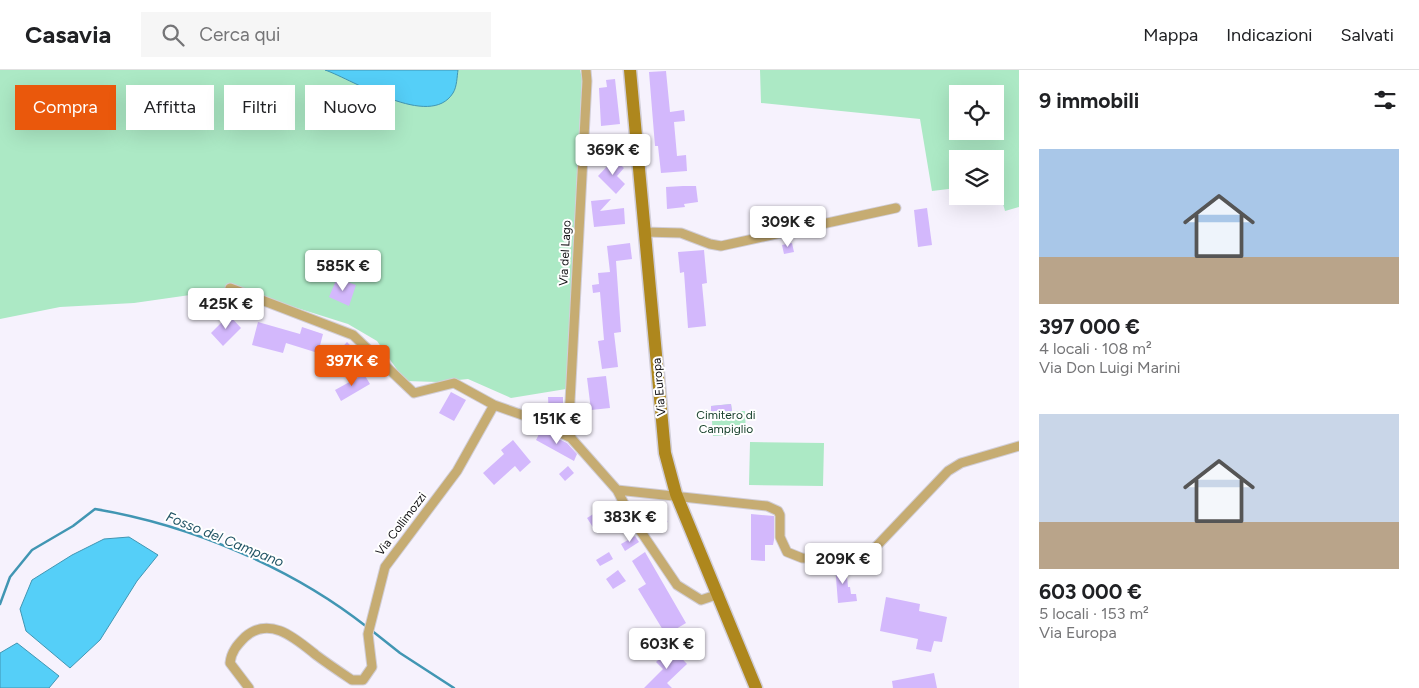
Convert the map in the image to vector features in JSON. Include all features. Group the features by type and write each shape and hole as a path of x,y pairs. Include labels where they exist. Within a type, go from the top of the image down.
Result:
{"main road":[{"name":"Via Europa","path":"630,70 665,453 676,494 719,594 756,688"}],"street":[{"name":"Via del Lago","path":"571,438 569,420 586,70"},
{"path":"644,232 681,233 721,246 896,208"},
{"path":"230,288 353,335 414,393 454,383 494,405 531,418 571,438 617,490 631,517 677,585 701,600 719,594"},
{"name":"Via Collimozzi","path":"249,688 230,663 231,656 236,647 255,629 269,628 283,632 352,680 363,680 372,667 368,634 385,567 457,471 494,405"},
{"path":"617,490 676,494 767,506 778,511 780,537 787,552 802,558 831,559 871,552 948,471 961,463 1019,446"}],"green space":[{"path":"0,70 580,70 582,78 566,389 511,398 468,379 438,382 405,381 377,341 348,324 259,296 190,295 134,303 60,307 0,319"},
{"path":"760,70 1019,70 1019,207 1005,211 1003,205 1004,150 949,150 949,189 932,191 920,119 761,103"},
{"name":"Cimitero di Campiglio","path":"731,404 732,411 745,411 746,434 713,436 711,406"},
{"path":"750,442 824,443 823,486 749,485"}],"water":[{"path":"325,70 458,70 453,93 442,103 427,106 410,105 395,100 395,85 359,85"},
{"path":"129,537 158,555 137,581 100,640 70,668 26,631 20,609 32,580 72,555 104,539"},
{"path":"17,643 59,676 49,688 0,688 0,653"}],"building":[{"path":"666,71 670,112 684,110 685,121 674,122 677,156 686,155 687,171 661,173 658,146 655,146 649,72"},
{"path":"615,79 620,124 601,126 599,88 607,87 606,80"},
{"path":"614,159 624,168 617,176 625,184 616,194 598,176"},
{"path":"696,186 698,202 684,204 685,207 667,209 666,187"},
{"path":"611,199 600,211 624,208 625,224 594,227 591,201"},
{"path":"927,208 932,245 918,247 914,210"},
{"path":"630,243 632,259 616,261 621,332 614,333 618,367 602,369 598,341 604,340 600,292 593,293 592,285 599,284 598,273 610,272 607,246"},
{"path":"792,243 794,252 784,254 782,245"},
{"path":"704,250 707,283 702,284 706,326 688,328 684,272 680,273 678,252"},
{"path":"337,278 356,285 349,306 329,297"},
{"path":"229,315 241,328 223,346 211,333"},
{"path":"258,322 300,334 302,327 323,334 318,353 286,343 283,353 252,345"},
{"path":"347,342 360,355 346,370 333,357"},
{"path":"364,374 370,384 341,401 335,390"},
{"path":"606,376 610,408 591,410 587,378"},
{"path":"451,392 466,400 454,421 439,413"},
{"path":"548,397 563,397 563,418 549,418"},
{"path":"731,404 732,411 711,412 711,406"},
{"path":"541,430 567,443 577,454 574,461 536,440"},
{"path":"513,440 531,462 520,472 515,466 494,485 483,473 504,454 501,450"},
{"path":"568,466 574,473 565,481 559,474"},
{"path":"659,504 668,522 654,529 645,511"},
{"path":"601,509 610,523 596,532 587,518"},
{"path":"751,514 774,516 773,545 765,545 765,561 751,560"},
{"path":"635,536 639,542 625,551 621,544"},
{"path":"609,552 613,559 600,566 596,560"},
{"path":"645,552 686,623 666,635 638,589 646,584 632,561"},
{"path":"846,564 848,587 850,587 851,594 856,594 857,601 838,603 835,565"},
{"path":"618,570 626,581 613,589 606,579"},
{"path":"886,597 920,604 919,611 947,617 942,642 934,641 931,652 916,649 918,639 880,631"},
{"path":"671,647 687,664 667,683 672,688 644,688 663,669 656,662"},
{"path":"934,673 937,688 893,688 892,681"}],"waterway":[{"name":"Fosso del Campano","path":"0,604 10,577 32,550 73,526 95,509 167,526 238,552 306,586 337,605 367,627"},
{"name":"Fosso del Campano","path":"371,630 400,653 454,688"}]}
